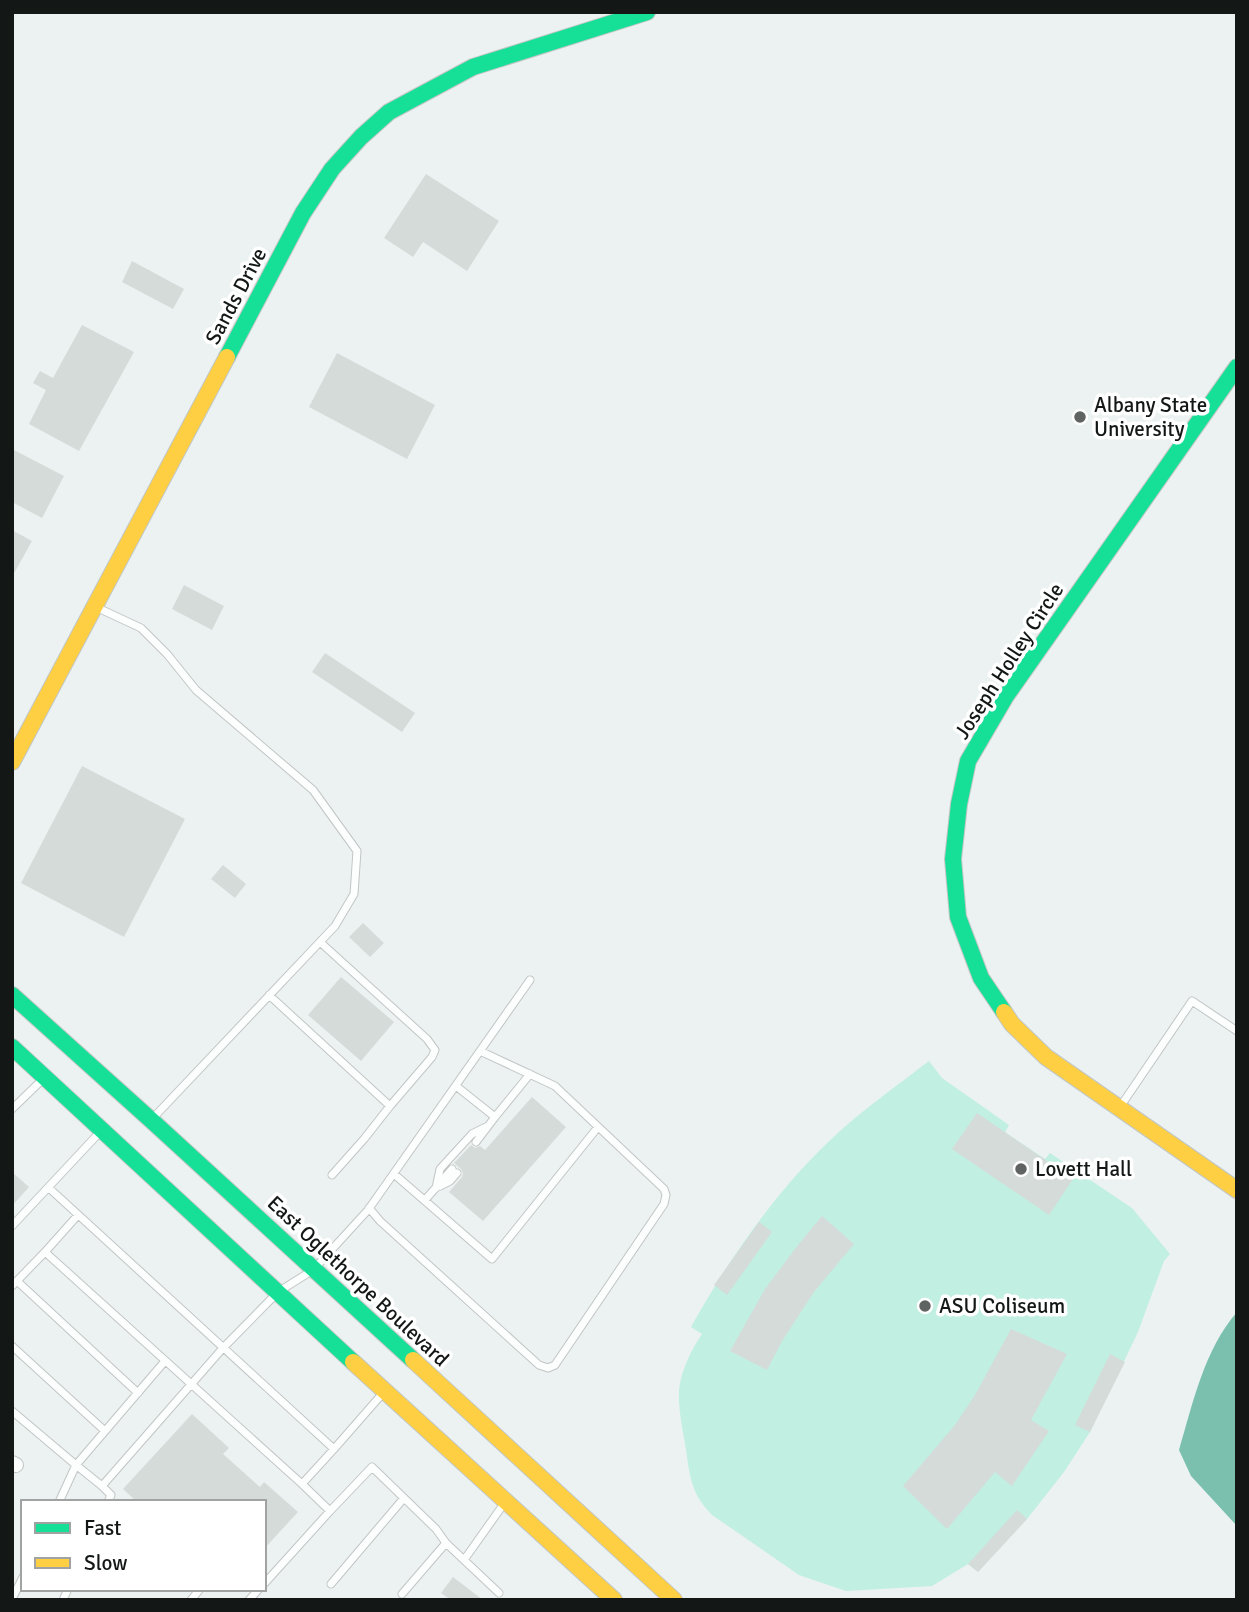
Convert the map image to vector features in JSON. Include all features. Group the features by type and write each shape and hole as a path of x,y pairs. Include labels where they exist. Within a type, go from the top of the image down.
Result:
{"street":[{"name":"Sands Drive","path":"12,762 303,213 332,169 353,145 389,112 440,84 473,68 647,12"},
{"name":"Joseph Holley Circle","path":"1237,367 1006,696 968,761 959,804 953,859 958,917 981,978 1012,1024 1046,1057 1237,1190"},
{"name":"East Oglethorpe Boulevard","path":"12,995 674,1600"},
{"path":"12,1047 614,1600"}],"lane":[{"path":"96,606 141,628 167,654 196,690 313,790 357,851 354,894 335,926 151,1120"},
{"path":"320,942 427,1039 435,1050 432,1057 332,1175"},
{"path":"102,1486 223,1348 278,1292 313,1270 369,1208 530,980"},
{"path":"270,995 390,1106"},
{"path":"1119,1108 1192,1001 1237,1031"},
{"path":"369,1208 539,1365 555,1365 664,1204 666,1195 664,1189 555,1086 480,1051"},
{"path":"478,1144 486,1127 530,1074"},
{"path":"12,1109 45,1077"},
{"path":"456,1086 495,1117"},
{"path":"436,1188 440,1169 472,1134 486,1127"},
{"path":"394,1174 492,1259 598,1127"},
{"path":"12,1226 103,1130"},
{"path":"425,1200 436,1188 450,1181 455,1171"},
{"path":"48,1188 334,1449"},
{"path":"78,1215 15,1284 138,1393"},
{"path":"45,1252 330,1511"},
{"path":"12,1346 105,1432"},
{"path":"60,1500 76,1465 165,1361"},
{"path":"302,1484 385,1391"},
{"path":"12,1411 102,1486 111,1495 109,1500"},
{"path":"266,1582 372,1467 499,1593"},
{"path":"331,1584 404,1498"},
{"path":"464,1560 506,1501"},
{"path":"402,1594 446,1543"},
{"path":"12,1599 21,1581"}],"shaded area":[{"name":"ASU Coliseum","path":"929,1061 942,1078 1009,1125 1005,1132 1045,1159 1050,1153 1132,1208 1170,1254 1164,1261 1138,1332 1090,1432 1064,1472 1027,1519 978,1572 968,1564 932,1586 846,1591 799,1575 712,1515 699,1499 690,1474 680,1412 680,1383 687,1361 702,1334 691,1327 739,1248 777,1198 840,1131"},
{"path":"1237,1312 1237,1526 1191,1476 1179,1450 1208,1360"}],"building":[{"path":"426,174 499,221 467,271 423,242 413,257 384,238"},
{"path":"132,261 184,289 173,309 122,282"},
{"path":"82,325 134,352 79,451 29,424 46,390 33,383 40,371 53,378"},
{"path":"337,353 435,405 407,459 309,407"},
{"path":"12,449 64,476 42,518 12,502"},
{"path":"12,530 32,541 12,577"},
{"path":"184,585 224,606 212,630 172,609"},
{"path":"325,653 415,713 402,732 312,672"},
{"path":"82,766 185,819 124,937 21,883"},
{"path":"223,865 246,884 235,898 211,879"},
{"path":"363,923 384,943 370,957 349,937"},
{"path":"341,977 394,1022 361,1061 308,1015"},
{"path":"532,1097 566,1127 483,1221 449,1192 463,1173 454,1163 471,1145 485,1150"},
{"name":"Lovett Hall","path":"977,1113 1073,1179 1049,1215 952,1149"},
{"path":"12,1172 29,1187 12,1206"},
{"path":"822,1216 854,1244 814,1292 782,1341 767,1370 730,1351 765,1289"},
{"path":"759,1222 772,1232 727,1295 714,1285"},
{"path":"1011,1329 1067,1354 1031,1420 1049,1431 1012,1486 995,1472 947,1529 903,1486 955,1425 975,1395"},
{"path":"1110,1354 1125,1362 1090,1432 1075,1425"},
{"path":"192,1414 229,1448 223,1454 260,1487 264,1482 298,1512 266,1547 266,1500 135,1500 123,1489"},
{"path":"1017,1510 1027,1519 978,1572 968,1564"},
{"path":"453,1577 483,1600 451,1600 441,1593"}],"traffic: fast":[{"path":"227,357 303,213 332,169 361,137 389,112 473,67 647,12"},
{"path":"1004,1012 981,978 958,917 953,859 959,804 968,761 1006,696 1237,367"},
{"path":"12,995 413,1360"},
{"path":"12,1047 353,1362"}],"traffic: slow":[{"path":"12,762 227,357"},
{"path":"1004,1012 1012,1024 1046,1057 1237,1190"},
{"path":"413,1360 674,1600"},
{"path":"353,1362 614,1600"}],"place":[{"name":"Albany State University","path":"1080,417"},
{"name":"Lovett Hall","path":"1021,1169"},
{"name":"ASU Coliseum","path":"925,1306"}]}
